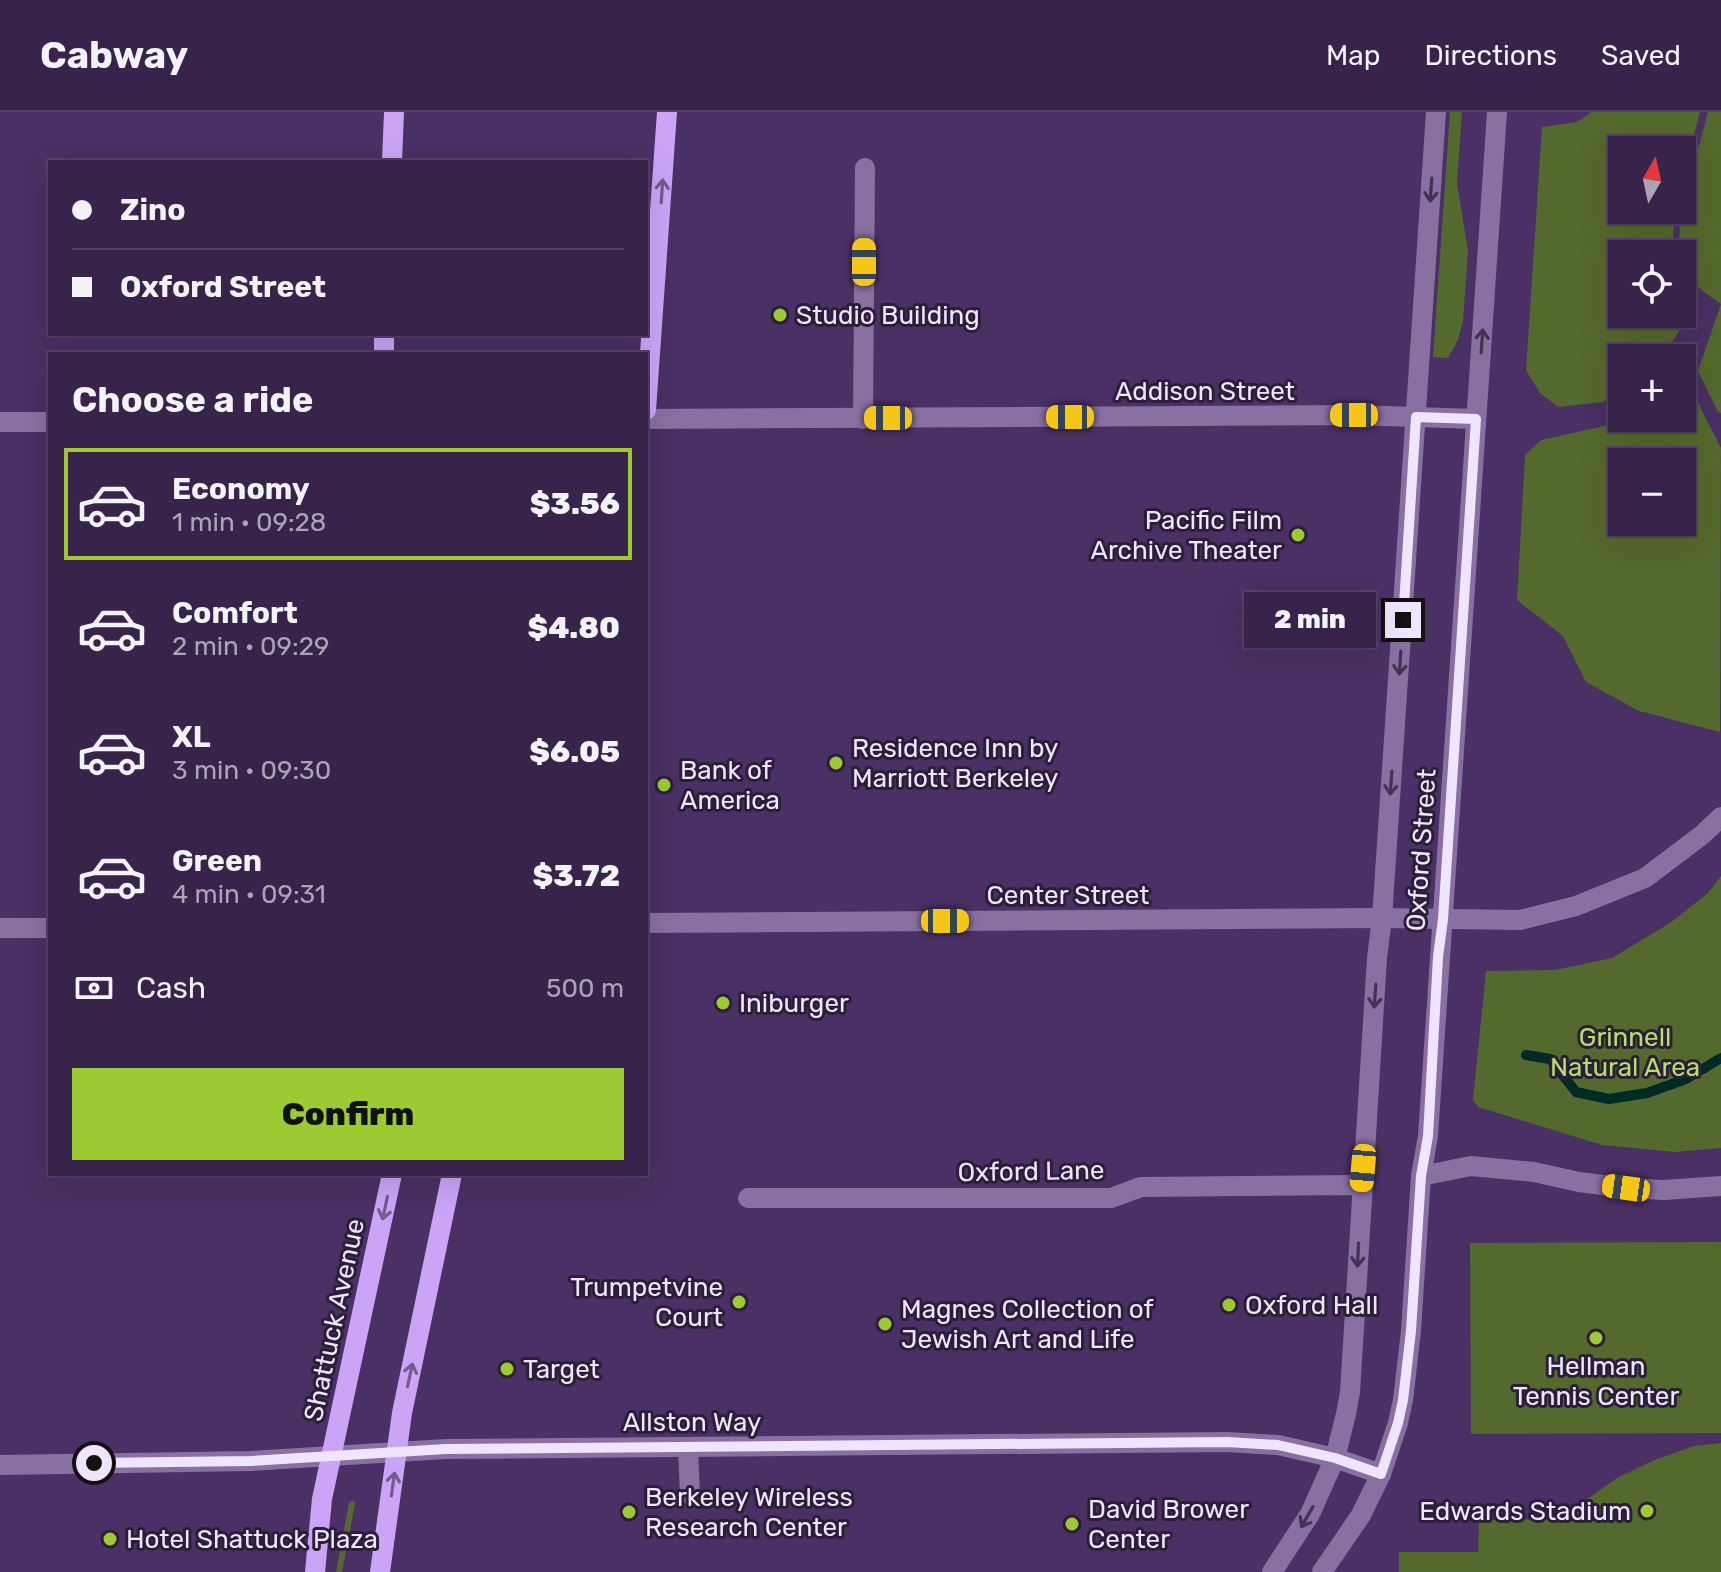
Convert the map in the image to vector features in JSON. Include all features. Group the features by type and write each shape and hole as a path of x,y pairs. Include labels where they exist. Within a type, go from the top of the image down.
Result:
{"main road":[{"path":"392,160 394,112"},
{"path":"648,382 667,112"},
{"name":"Shattuck Avenue","path":"315,1572 322,1499 392,1176"},
{"path":"380,1572 402,1413 452,1176"}],"street":[{"name":"Oxford Street","path":"1272,1572 1310,1514 1335,1458 1350,1392 1436,112"},
{"name":"Oxford Street","path":"1322,1572 1361,1515 1381,1474 1403,1400 1411,1331 1421,1176 1428,1136 1497,112"},
{"path":"863,419 865,168"},
{"name":"Addison Street","path":"648,419 1354,415 1476,419"},
{"path":"0,422 48,422"},
{"name":"Center Street","path":"648,923 1382,918 1520,920 1576,906 1645,878 1721,817"},
{"path":"0,928 48,928"},
{"path":"1421,1176 1471,1166 1534,1172 1626,1188 1664,1190 1721,1186"},
{"name":"Oxford Lane","path":"748,1198 1111,1198 1141,1187 1362,1185"},
{"name":"Allston Way","path":"0,1465 251,1461 446,1449 1227,1442 1278,1445 1335,1458 1381,1474"},
{"path":"688,1448 690,1495"}],"green space":[{"path":"1450,112 1462,112 1457,183 1468,251 1463,321 1458,340 1448,358 1433,357"},
{"path":"1592,112 1700,112 1694,136 1608,136 1608,224 1674,224 1673,240 1608,240 1608,328 1681,328 1671,344 1608,344 1608,398 1603,402 1558,407 1540,393 1526,370 1542,127 1577,122"},
{"path":"1708,112 1721,112 1721,304 1696,284 1696,240 1679,240 1680,224 1696,224 1696,157"},
{"path":"1721,304 1721,413 1698,371"},
{"path":"1696,399 1721,448 1720,732 1639,711 1586,682 1563,636 1517,600 1525,455 1541,440 1608,425 1608,432 1696,432"},
{"name":"Grinnell Natural Area","path":"1721,876 1721,1148 1675,1152 1602,1145 1478,1107 1473,1100 1486,971 1555,970 1612,958 1670,923 1708,893"},
{"name":"Hellman Tennis Center","path":"1721,1242 1721,1433 1471,1434 1470,1243"},
{"name":"Edwards Stadium","path":"1721,1443 1721,1572 1399,1572 1399,1552 1478,1552 1479,1520 1563,1519 1617,1478 1652,1461 1694,1446"},
{"path":"352,1501 355,1504 342,1572 336,1572 349,1503"}],"waterway":[{"path":"1526,1055 1550,1059 1576,1092 1609,1099 1647,1093 1686,1079 1721,1058"}],"place":[{"name":"Studio Building","path":"780,315"},
{"name":"Pacific Film Archive Theater","path":"1298,535"},
{"name":"Residence Inn by Marriott Berkeley","path":"836,763"},
{"name":"Bank of America","path":"664,785"},
{"name":"Iniburger","path":"723,1003"},
{"name":"Trumpetvine Court","path":"739,1302"},
{"name":"Oxford Hall","path":"1229,1305"},
{"name":"Magnes Collection of Jewish Art and Life","path":"885,1324"},
{"name":"Hellman Tennis Center","path":"1596,1338"},
{"name":"Target","path":"507,1369"},
{"name":"Edwards Stadium","path":"1647,1511"},
{"name":"Berkeley Wireless Research Center","path":"629,1512"},
{"name":"David Brower Center","path":"1072,1524"},
{"name":"Hotel Shattuck Plaza","path":"110,1539"}],"route":[{"path":"94,1463 251,1461 446,1449 1227,1442 1278,1445 1335,1458 1381,1474 1403,1400 1411,1331 1421,1176 1428,1136 1476,419 1416,417 1403,620"}]}
